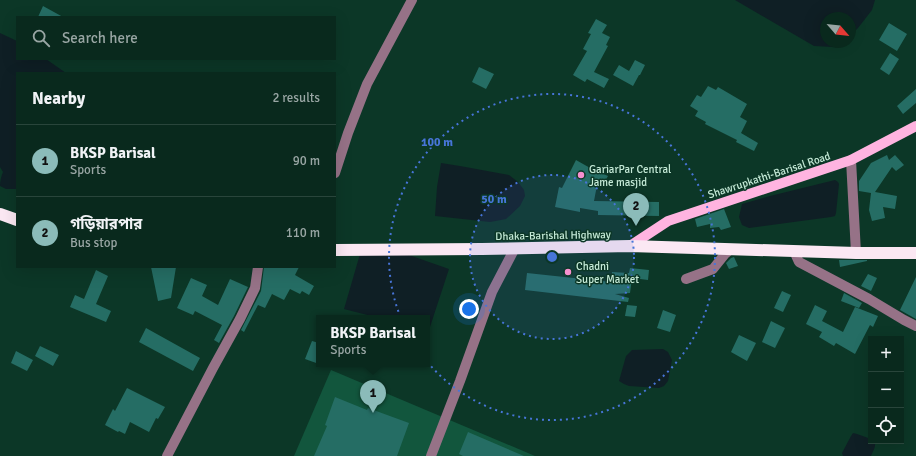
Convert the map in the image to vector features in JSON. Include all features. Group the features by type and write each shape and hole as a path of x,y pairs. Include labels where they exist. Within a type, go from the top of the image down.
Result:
{"highway":[{"path":"0,214 16,220"},
{"name":"Dhaka-Barishal Highway","path":"336,250 630,246 856,253 916,252"}],"main road":[{"name":"Shawrupkathi-Barisal Road","path":"630,246 668,221 851,160 916,126"}],"street":[{"path":"336,170 348,133 367,84 412,0"},
{"path":"851,160 856,253"},
{"path":"431,456 492,292 516,248"},
{"path":"686,279 712,268 731,249"},
{"path":"794,251 799,262 916,326"},
{"path":"167,456 255,288 258,268"}],"green space":[{"path":"331,370 535,456 294,456"}],"shaded area":[{"path":"735,0 875,0 872,10 856,30 856,12 820,12 820,46 814,46"},
{"path":"0,33 16,41 16,60 47,60 65,72 16,72 16,189 6,189 0,186 3,172 0,167"},
{"path":"441,163 509,175 518,182 524,190 525,196 520,206 506,219 490,222 435,216 437,187"},
{"path":"835,180 839,184 835,216 749,228 742,225 739,217 742,204"},
{"path":"389,248 449,269 430,327 430,315 367,315 344,309 360,254"},
{"path":"663,349 668,352 672,360 668,381 664,386 659,388 629,386 619,381 626,356 632,350"},
{"path":"853,433 857,434 868,438 868,444 875,444 871,456 843,456 842,453"}],"building":[{"path":"43,6 61,16 38,16"},
{"path":"596,19 607,25 602,33 610,37 606,45 608,46 594,72 609,79 604,88 587,79 585,82 573,75 587,51 583,49 591,34 588,33"},
{"path":"889,23 907,34 897,51 879,40"},
{"path":"890,53 899,59 889,75 880,69"},
{"path":"635,60 645,65 633,86 613,75 619,65 629,71"},
{"path":"479,67 494,74 486,89 472,82"},
{"path":"708,86 716,90 718,87 747,104 740,117 747,121 741,133 758,143 754,151 736,142 737,140 705,124 706,122 695,116 698,111 690,106 697,95 701,97"},
{"path":"916,89 916,103 903,114 897,106"},
{"path":"887,155 889,160 895,155 904,165 896,171 892,167 875,192 897,196 895,209 883,207 885,218 872,221 869,210 871,193 859,191 859,181 871,163"},
{"path":"576,160 599,173 608,176 604,183 598,180 594,201 659,202 659,216 598,215 598,211 580,208 580,212 555,207 559,187 562,188"},
{"path":"724,209 731,227 721,230 719,227 710,228 710,224 697,227 695,219"},
{"path":"734,257 738,266 729,269 726,263"},
{"path":"839,260 867,260 867,261 840,267"},
{"path":"151,268 176,268 171,298 158,301"},
{"path":"264,268 298,268 295,275 314,286 309,295 302,291 300,294 290,289 284,300 272,294 265,308 258,305 244,332 241,330 261,291"},
{"path":"630,268 649,270 648,280 632,278 630,293 615,294 629,298 628,302 525,290 527,273 611,282 612,272 629,273"},
{"path":"96,270 108,276 96,304 111,311 106,322 70,307 75,295 84,299"},
{"path":"868,274 877,278 871,291 861,286"},
{"path":"916,277 916,319 900,310"},
{"path":"191,278 207,285 202,296 218,305 230,279 248,287 219,343 214,340 222,325 195,311 193,315 177,308"},
{"path":"782,291 791,295 783,312 774,308"},
{"path":"844,293 862,303 859,308 841,301"},
{"path":"627,305 637,306 635,317 625,316"},
{"path":"815,305 827,311 822,321 843,332 855,307 878,316 873,327 870,325 855,354 836,343 834,346 819,337 822,332 806,324"},
{"path":"663,310 676,315 670,332 657,328"},
{"path":"771,321 785,328 775,348 762,342"},
{"path":"146,328 200,358 193,371 139,342"},
{"path":"739,335 756,343 747,361 731,352"},
{"path":"312,341 316,342 316,363 305,359"},
{"path":"40,346 59,355 53,366 35,356"},
{"path":"16,351 33,360 27,371 11,363"},
{"path":"127,388 165,407 158,419 156,418 149,432 130,422 125,434 105,425 113,409 115,411"},
{"path":"335,397 367,410 368,408 409,423 397,456 314,456 327,426 325,425"},
{"path":"468,432 524,456 463,456 459,454"}],"place":[{"name":"GariarPar Central Jame masjid","path":"581,175"},
{"name":"গড়িয়ারপার","path":"636,226"},
{"name":"Chadni Super Market","path":"568,272"},
{"name":"BKSP Barisal","path":"373,413"}]}
